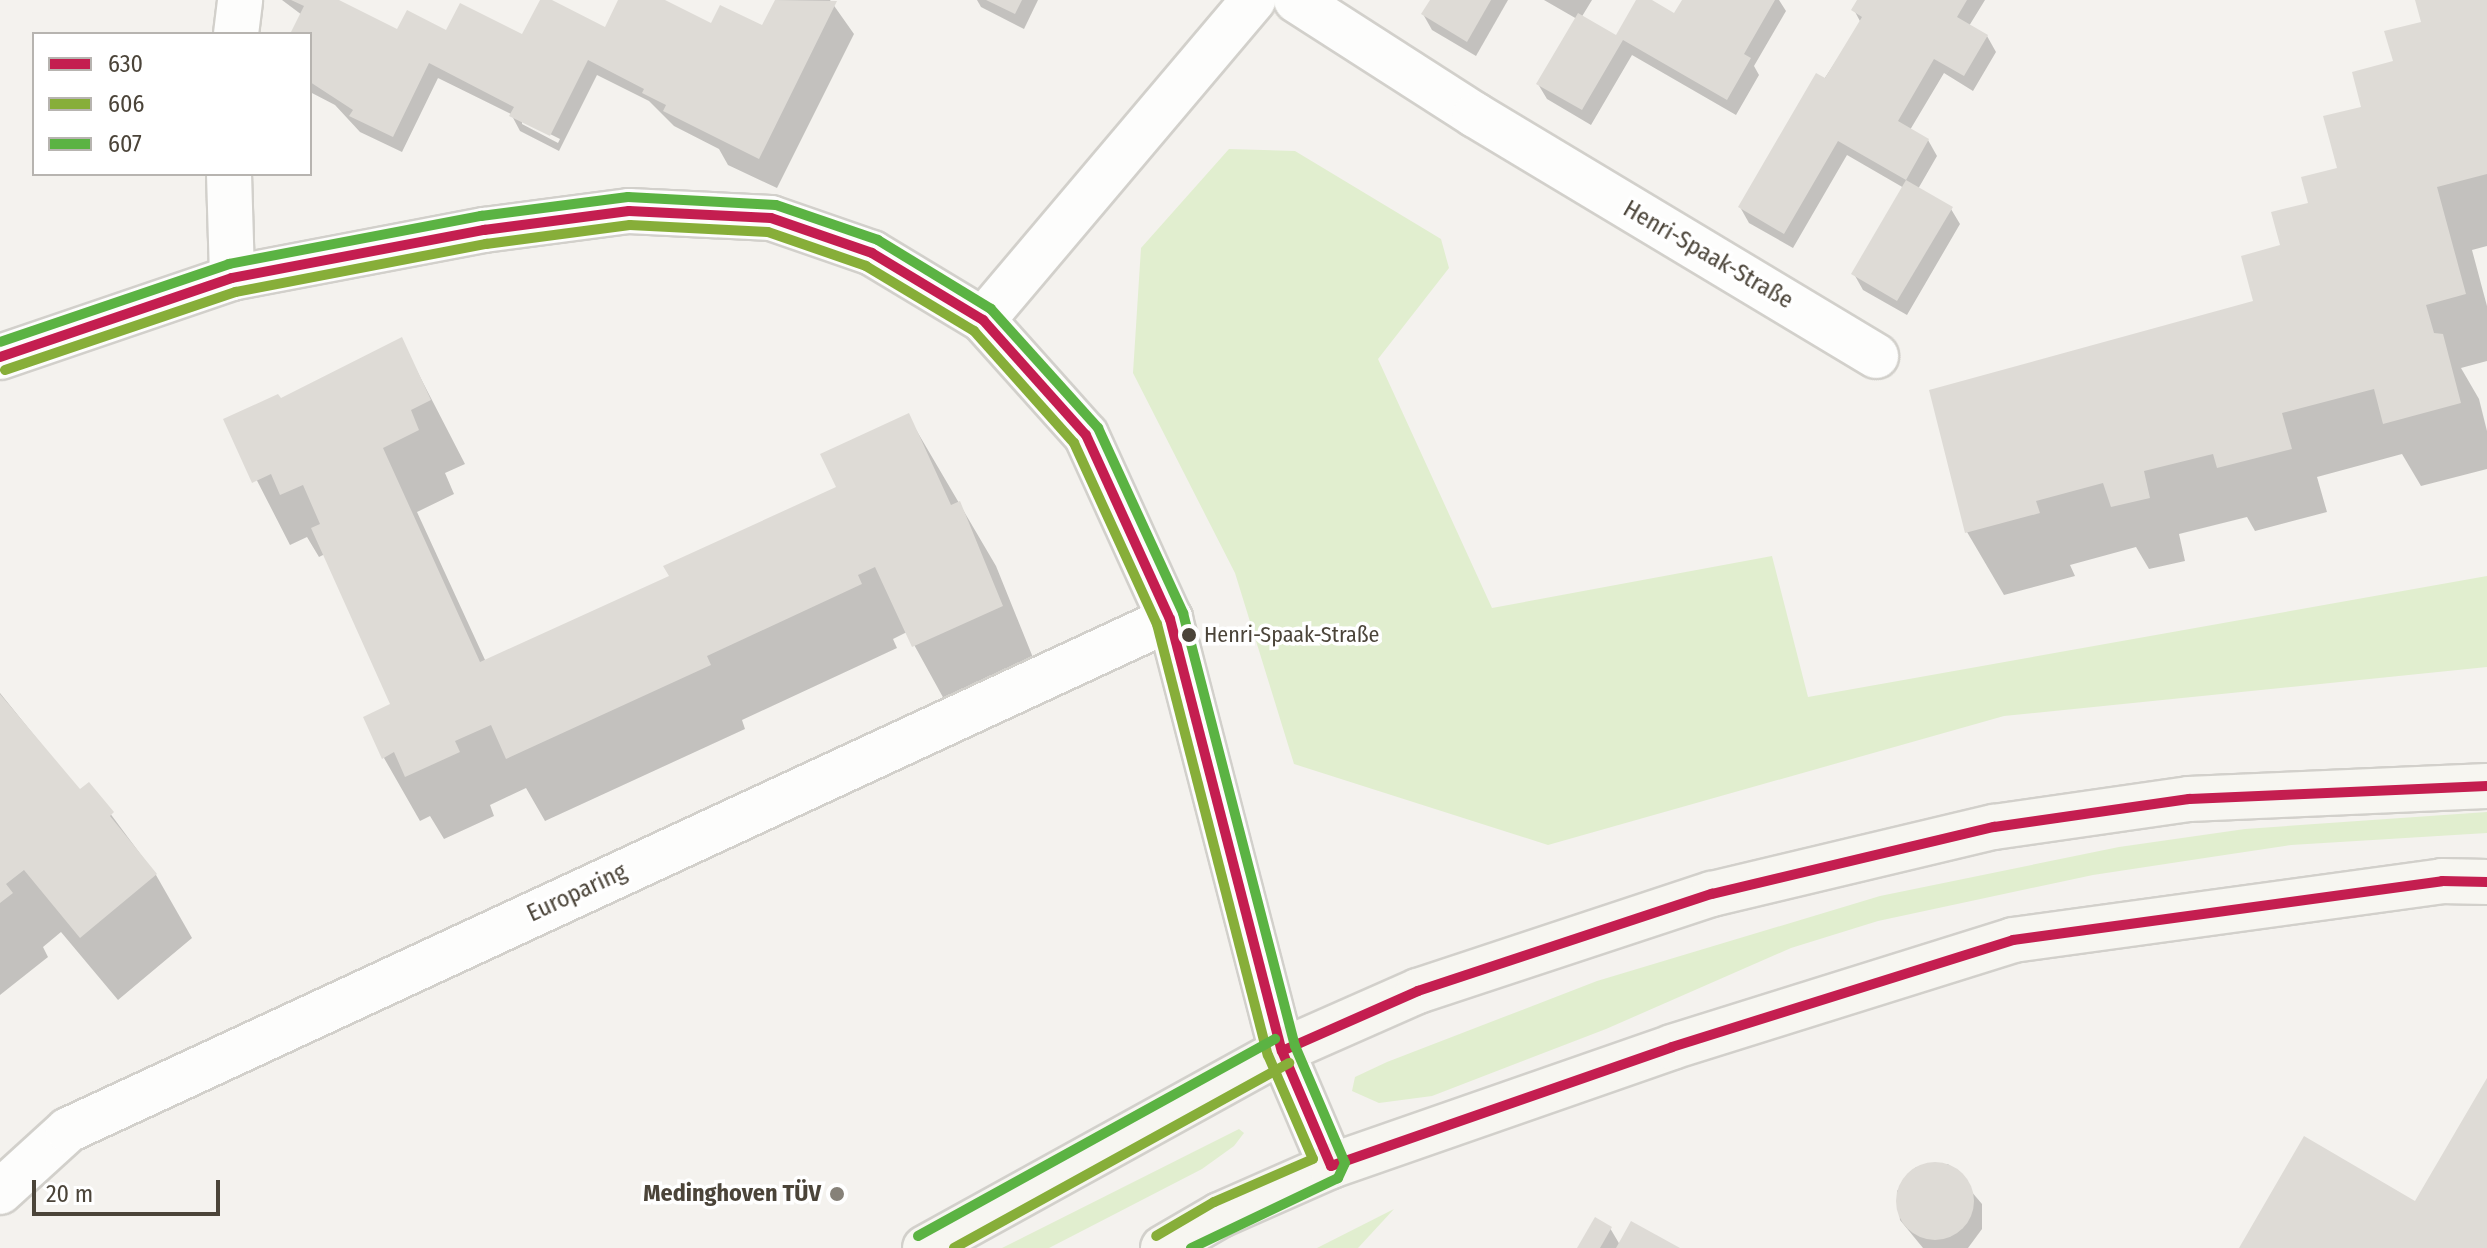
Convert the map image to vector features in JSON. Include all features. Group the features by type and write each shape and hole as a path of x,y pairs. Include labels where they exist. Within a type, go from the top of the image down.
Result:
{"main road":[{"path":"925,1248 1282,1051 1418,991 1712,894 1994,827 2189,799 2487,786"},
{"path":"1163,1248 1220,1215 1331,1166 1672,1047 2013,940 2442,881 2487,882"}],"street":[{"path":"236,32 240,0"},
{"path":"983,320 1253,0"},
{"name":"Henri-Spaak-Straße","path":"1296,0 1475,115 1876,356"},
{"path":"229,176 232,278"},
{"path":"0,357 232,278 484,230 629,211 771,218 872,253 983,320 1086,435 1170,619 1282,1051 1331,1166"},
{"name":"Europaring","path":"0,1192 81,1123 1170,619"}],"green space":[{"path":"1229,149 1295,151 1441,239 1449,268 1378,359 1492,608 1772,556 1808,697 2487,576 2487,667 2004,716 1548,845 1294,764 1235,573 1133,373 1141,248"},
{"path":"2487,812 2487,833 2291,845 2093,875 1878,921 1791,948 1606,1029 1432,1096 1379,1103 1352,1091 1355,1077 1387,1062 1597,981 1880,896 2119,847 2245,829"},
{"path":"1239,1129 1244,1133 1234,1146 1202,1169 1049,1248 1002,1248"},
{"path":"1394,1209 1358,1248 1317,1248"}],"building":[{"path":"291,0 339,0 397,29 407,10 446,30 460,3 522,34 540,0 552,0 605,27 618,0 665,0 711,23 720,5 762,25 775,0 837,1 759,159 663,111 666,105 642,93 644,89 588,60 550,136 509,116 514,107 429,63 393,137 349,116 353,110 312,83 312,32 291,32 304,6"},
{"path":"986,0 1022,0 1015,14"},
{"path":"1430,0 1491,0 1467,42 1421,14"},
{"path":"1636,0 1652,0 1674,13 1682,0 1775,0 1744,54 1751,58 1727,100 1623,40 1582,110 1536,84 1578,13 1616,35"},
{"path":"1857,0 1967,0 1957,17 1988,35 1964,76 1934,59 1898,121 1929,139 1906,180 1838,141 1784,234 1738,207 1816,73 1825,78 1862,17 1851,10"},
{"path":"2415,0 2487,0 2487,174 2437,187 2466,294 2426,305 2434,333 2443,334 2461,403 2383,424 2374,389 2282,413 2292,449 2217,468 2213,454 2144,471 2150,498 2111,507 2103,483 2036,501 2040,513 1965,533 1929,390 2253,301 2241,256 2280,245 2271,212 2308,203 2301,177 2337,168 2323,116 2361,107 2352,72 2393,61 2384,31 2421,22"},
{"path":"1906,180 1953,207 1897,301 1851,274"},
{"path":"402,337 431,400 411,410 419,430 383,448 480,662 669,576 663,566 836,487 820,454 909,413 951,505 960,501 1003,606 912,647 875,567 858,575 862,584 707,656 711,665 506,759 491,725 455,741 460,752 405,777 394,752 382,759 363,717 390,704 311,528 320,524 303,485 280,495 271,474 252,483 223,419 278,394 281,398"},
{"path":"0,694 80,789 89,782 114,812 110,816 157,874 80,938 24,870 6,884 13,893 0,903"},
{"path":"2487,1078 2487,1248 2239,1248 2304,1136 2415,1201"},
{"path":"1927,1162 1943,1162 1957,1168 1968,1179 1974,1201 1968,1223 1957,1234 1943,1240 1927,1240 1913,1234 1902,1223 1896,1209 1896,1193 1902,1179 1913,1168"},
{"path":"1595,1217 1612,1227 1600,1248 1577,1248"},
{"path":"1631,1221 1680,1248 1616,1248"}],"transit line":[{"name":"607","path":"0,342 229,264 481,216 628,197 776,205 878,240 991,309 1098,428 1183,613 1295,1046 1345,1163 1338,1178 1191,1248"},
{"name":"630","path":"0,357 232,278 484,230 629,211 771,218 872,253 983,320 1086,435 1170,619 1282,1051 1331,1166"},
{"name":"606","path":"5,370 236,292 486,244 630,225 768,232 866,266 974,331 1074,443 1157,624 1268,1055 1313,1159 1214,1202 1156,1236"},
{"name":"630","path":"1282,1051 1418,991 1712,894 1994,827 2189,799 2487,786"},
{"name":"630","path":"1331,1166 1672,1047 2013,940 2442,881 2487,882"},
{"name":"607","path":"918,1236 1275,1039"},
{"name":"606","path":"954,1248 1289,1063"}],"place":[{"name":"Henri-Spaak-Straße","path":"1189,635"},
{"name":"Medinghoven TÜV","path":"837,1194"}]}
